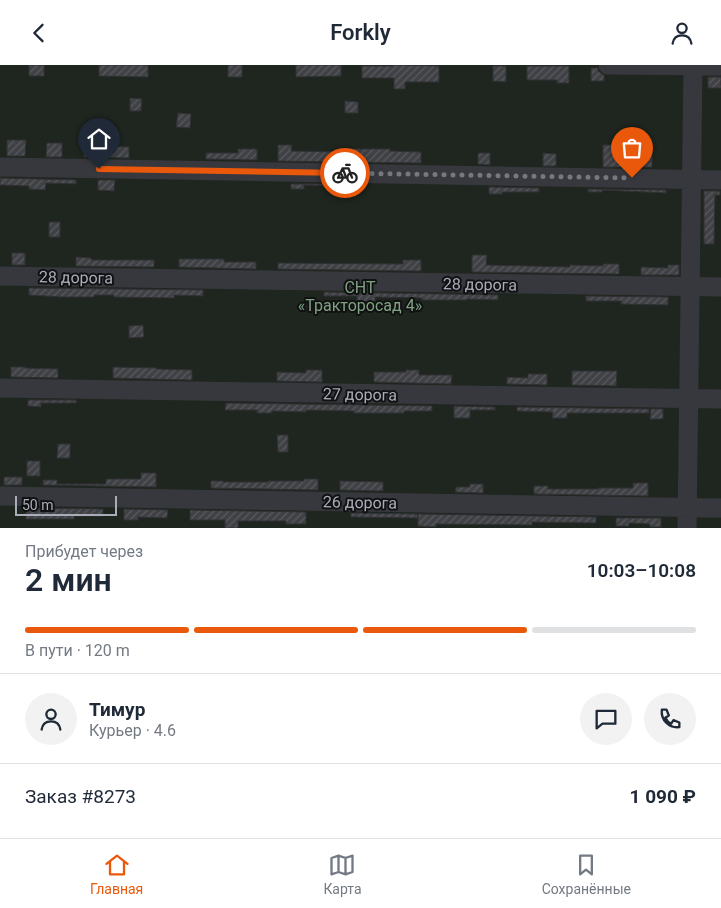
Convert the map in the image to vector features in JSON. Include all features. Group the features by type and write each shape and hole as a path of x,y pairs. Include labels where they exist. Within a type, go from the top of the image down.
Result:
{"street":[{"path":"608,65 721,66"},
{"path":"688,528 693,65"},
{"path":"0,167 721,180"},
{"name":"28 дорога","path":"0,276 721,287"},
{"name":"27 дорога","path":"0,388 721,399"},
{"name":"26 дорога","path":"0,496 721,508"}],"green space":[{"name":"СНТ «Тракторосад 4»","path":"0,65 721,65 721,528 0,528"}],"building":[{"path":"29,65 44,65 44,76 29,76"},
{"path":"99,65 148,65 148,77 99,76"},
{"path":"228,65 242,65 242,77 228,77"},
{"path":"296,65 341,65 341,76 296,77"},
{"path":"362,66 439,66 439,82 405,82 405,89 394,89 394,78 362,78"},
{"path":"493,66 506,66 506,82 493,81"},
{"path":"527,66 569,66 569,83 557,83 557,80 527,80"},
{"path":"591,68 598,68 598,71 604,75 604,81 591,81"},
{"path":"708,77 721,77 721,88 708,88"},
{"path":"130,98 142,99 141,111 130,111"},
{"path":"345,101 358,102 358,113 345,113"},
{"path":"178,113 191,114 190,128 176,127"},
{"path":"7,140 26,140 25,156 7,156"},
{"path":"47,143 62,143 62,157 46,157"},
{"path":"84,143 96,144 96,146 129,147 129,158 84,157"},
{"path":"278,145 292,145 291,151 341,152 341,149 390,149 390,151 421,152 421,163 278,161"},
{"path":"603,145 619,145 619,152 652,152 652,167 603,167"},
{"path":"238,149 257,149 257,160 206,159 206,153 238,153"},
{"path":"478,153 490,153 490,165 478,164"},
{"path":"543,153 556,154 556,166 543,166"},
{"path":"0,178 76,180 76,184 46,183 45,190 29,189 29,186 0,185"},
{"path":"98,180 115,180 114,191 98,190"},
{"path":"291,184 339,184 339,186 304,185 304,189 291,189"},
{"path":"489,187 539,188 539,192 489,194"},
{"path":"588,189 666,190 666,193 602,190 602,192 588,192"},
{"path":"704,191 720,191 720,195 715,195 714,244 704,244"},
{"path":"49,222 60,222 60,237 49,237"},
{"path":"12,253 25,253 25,265 12,265"},
{"path":"472,255 487,255 486,265 570,267 570,265 603,266 603,264 619,264 619,274 472,272"},
{"path":"76,257 91,258 91,260 154,260 154,267 76,266"},
{"path":"179,259 224,259 224,262 256,262 256,269 179,267"},
{"path":"403,260 421,260 421,271 278,269 278,263 403,264"},
{"path":"668,265 679,265 679,275 641,275 641,267 668,268"},
{"path":"29,288 203,290 203,296 174,295 174,298 114,297 114,295 61,297 29,295"},
{"path":"324,292 498,295 498,300 422,300 422,298 375,297 375,302 357,301 357,296 324,296"},
{"path":"586,296 668,297 668,305 621,304 621,301 586,301"},
{"path":"143,325 144,337 129,338 129,326"},
{"path":"11,367 58,369 58,378 11,377"},
{"path":"113,367 192,370 192,380 113,378"},
{"path":"306,370 322,370 322,382 277,381 277,372 306,373"},
{"path":"406,370 419,370 419,375 452,375 451,384 374,382 374,372 406,372"},
{"path":"572,371 617,371 616,386 572,385"},
{"path":"528,374 547,374 547,385 507,384 507,377 528,378"},
{"path":"28,400 76,400 76,403 41,403 41,407 28,406"},
{"path":"226,403 432,406 432,411 354,413 354,411 306,410 306,412 272,411 272,413 257,413 257,410 225,410"},
{"path":"454,406 495,407 495,410 470,410 470,418 454,418"},
{"path":"517,407 649,409 649,413 567,413 567,418 552,418 553,412 517,411"},
{"path":"651,409 663,409 663,419 650,419"},
{"path":"277,435 288,435 288,452 278,452"},
{"path":"58,444 70,444 70,458 57,458"},
{"path":"27,461 40,461 40,476 27,476"},
{"path":"141,473 156,473 156,487 43,485 43,480 57,480 57,484 106,484 106,479 141,479"},
{"path":"4,477 22,477 22,485 4,485"},
{"path":"304,479 318,479 318,490 211,488 211,481 268,482 304,481"},
{"path":"340,481 383,482 383,491 340,490"},
{"path":"633,483 648,483 648,496 534,494 534,486 548,486 548,489 633,488"},
{"path":"470,484 483,484 483,493 455,492 456,487 470,487"},
{"path":"26,508 103,509 103,516 74,516 74,519 26,519"},
{"path":"124,509 168,510 167,518 138,517 138,520 124,520"},
{"path":"190,510 306,512 306,524 286,524 286,521 238,521 238,528 225,528 225,520 190,520"},
{"path":"351,513 418,514 418,518 351,517"},
{"path":"418,514 596,517 596,523 532,522 532,525 436,524 436,527 418,526"},
{"path":"616,518 661,518 661,527 650,527 650,524 629,523 629,526 616,526"}],"way so far":[{"path":"345,173 632,178"}],"route":[{"path":"99,169 345,173"}]}
